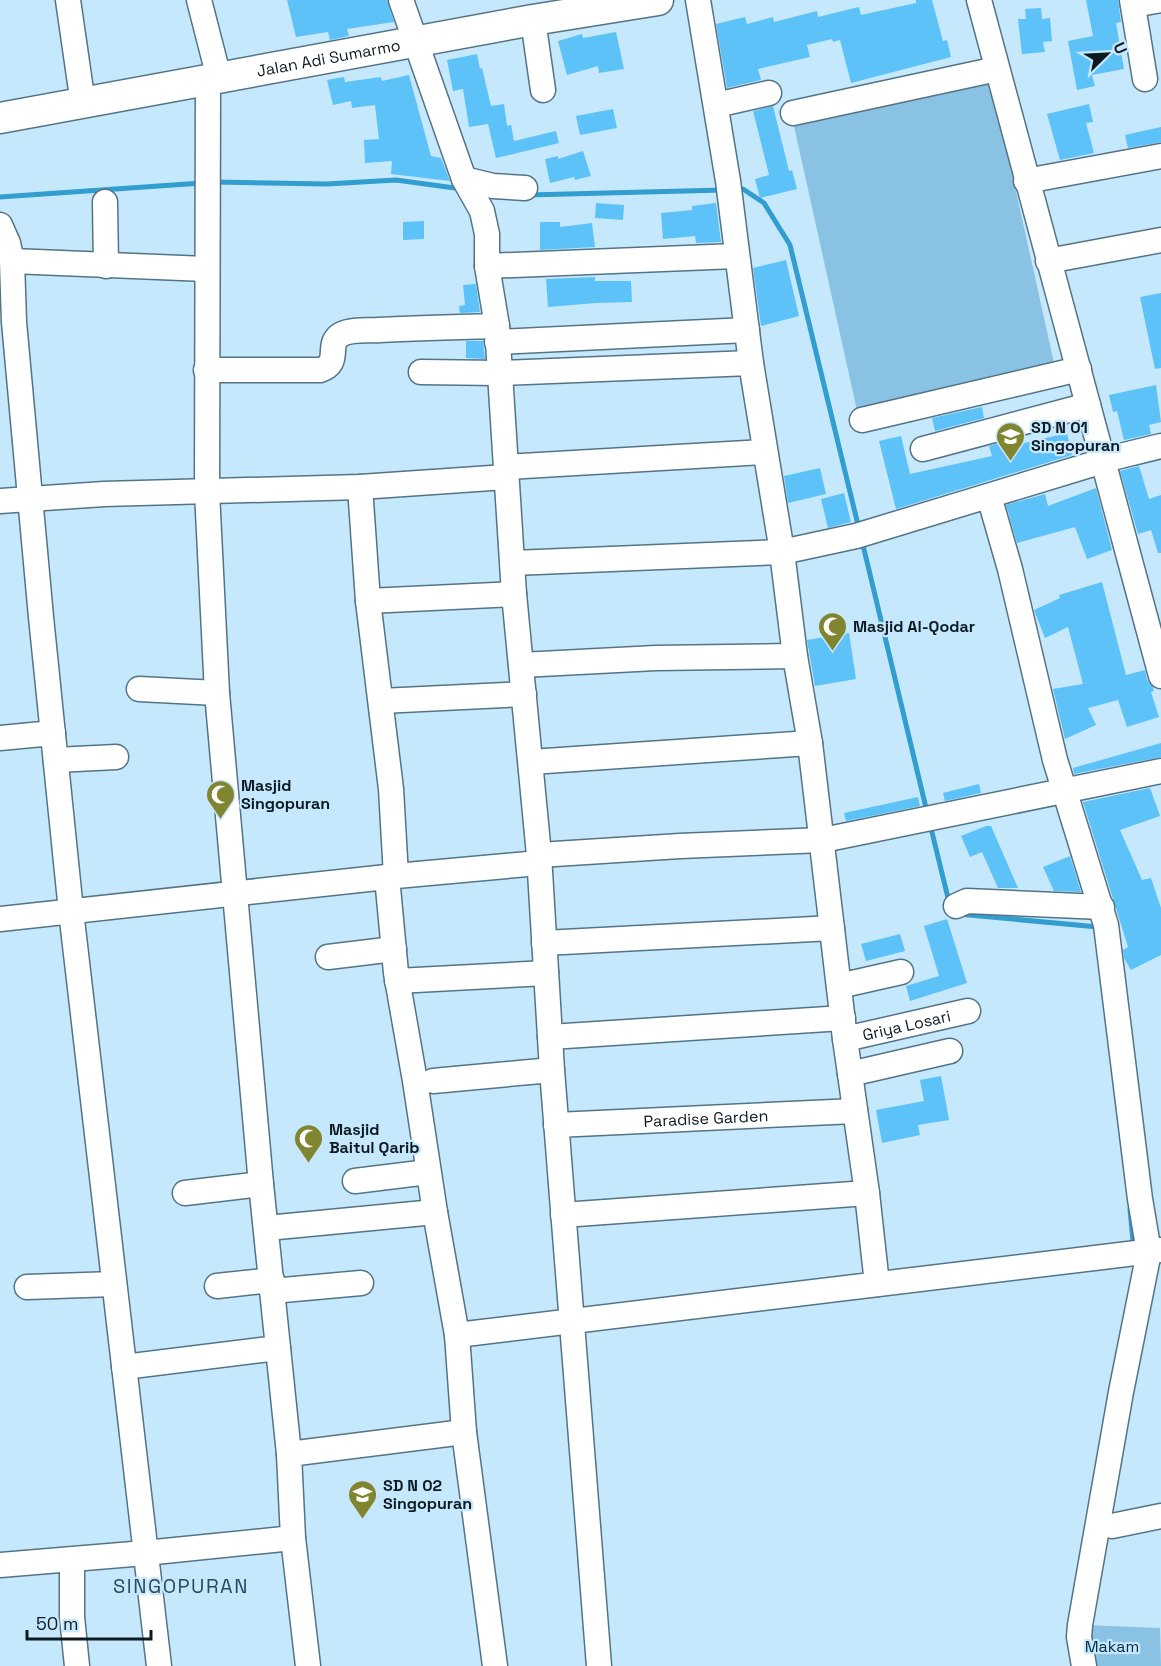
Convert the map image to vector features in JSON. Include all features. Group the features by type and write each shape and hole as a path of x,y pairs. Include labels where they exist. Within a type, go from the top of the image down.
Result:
{"main road":[{"name":"Jalan Adi Sumarmo","path":"0,118 533,20 658,0"}],"street":[{"path":"68,0 83,104"},
{"path":"200,0 213,80 208,185 206,370 207,492 217,693 261,1184 289,1454 293,1538 308,1666"},
{"path":"401,0 468,187 482,211 487,234 487,266 497,334 514,594 539,859 556,1125 599,1666"},
{"path":"698,0 729,188 751,363 810,743 877,1284"},
{"path":"979,0 1161,676"},
{"path":"1145,79 1133,3 1161,0"},
{"path":"533,20 543,90"},
{"path":"793,113 998,69"},
{"path":"716,105 769,93"},
{"path":"1026,181 1161,156"},
{"path":"468,187 525,188"},
{"path":"105,202 106,266"},
{"path":"0,225 8,243 12,261 14,322 71,910 159,1666"},
{"path":"1048,261 1161,240"},
{"path":"487,266 736,256"},
{"path":"12,261 206,269"},
{"path":"206,370 320,370 330,365 333,359 333,344 336,339 347,332 417,328 497,334 747,330"},
{"path":"421,372 499,373 751,363"},
{"path":"862,420 1078,369"},
{"path":"923,449 1088,405"},
{"path":"513,563 782,552 865,533 1102,461 1161,446"},
{"path":"0,501 360,487 506,472 764,452"},
{"path":"360,487 368,601 391,789 394,949 397,981 457,1335 464,1432 495,1666"},
{"path":"989,496 1010,569 1064,792 1102,907 1114,978 1140,1199 1155,1251 1121,1392 1080,1625 1079,1637 1084,1666"},
{"path":"368,601 514,594"},
{"path":"521,665 656,658 795,656"},
{"path":"139,689 217,693"},
{"path":"381,701 524,694"},
{"path":"0,738 53,733"},
{"path":"531,762 810,743"},
{"path":"56,760 116,757"},
{"path":"0,919 539,859 680,846 823,840 1161,771"},
{"path":"956,906 967,901 1102,907"},
{"path":"544,944 832,928"},
{"path":"328,957 394,949"},
{"path":"839,986 901,972"},
{"path":"397,981 546,973"},
{"name":"Griya Losari","path":"550,1037 844,1029 968,1011"},
{"path":"850,1074 950,1051"},
{"path":"433,1081 552,1070"},
{"name":"Paradise Garden","path":"556,1125 855,1111"},
{"path":"355,1181 428,1172"},
{"path":"185,1193 261,1184"},
{"path":"563,1215 867,1193"},
{"path":"267,1228 435,1212"},
{"path":"457,1335 1155,1251"},
{"path":"217,1286 361,1283"},
{"path":"27,1287 114,1284"},
{"path":"124,1367 278,1348"},
{"path":"289,1454 464,1432"},
{"path":"1112,1526 1161,1516"},
{"path":"0,1565 293,1538"},
{"path":"72,1560 72,1617 77,1666"}],"green space":[{"path":"990,74 1056,372 858,415 792,117"},
{"name":"Makam","path":"1085,1625 1160,1628 1161,1666 1091,1666"}],"building":[{"path":"287,0 387,0 394,22 347,29 349,36 330,40 328,32 296,37"},
{"path":"916,0 932,0 943,41 947,40 951,57 851,83 840,40 833,42 832,39 807,45 810,57 758,69 761,80 727,88 716,24 745,17 747,24 773,17 774,22 817,11 818,17 859,7 861,15 916,3"},
{"path":"1086,0 1118,0 1121,22 1116,23 1124,69 1092,75 1095,86 1077,90 1068,41 1093,36"},
{"path":"1041,8 1042,19 1050,18 1052,41 1043,42 1045,52 1022,54 1018,19 1026,19 1025,9"},
{"path":"616,32 624,69 599,73 598,66 567,75 558,41 582,34 583,38"},
{"path":"477,54 491,106 504,104 507,126 511,125 514,141 556,131 559,143 496,158 488,124 469,127 463,89 453,91 447,60"},
{"path":"409,75 431,156 441,158 450,181 391,174 392,161 365,163 364,140 379,139 375,105 352,108 351,101 333,105 327,80 344,77 345,82 381,77 382,81"},
{"path":"1089,104 1093,122 1086,123 1094,153 1060,160 1047,114"},
{"path":"773,106 789,171 792,170 797,189 760,198 755,179 769,175 753,111"},
{"path":"613,109 617,128 580,135 576,116"},
{"path":"1161,127 1161,142 1128,148 1125,135"},
{"path":"583,151 591,176 575,180 574,177 550,183 545,159 558,156 558,159"},
{"path":"596,203 624,205 623,220 595,218"},
{"path":"716,203 721,242 696,243 695,236 663,239 661,213 692,210 692,206"},
{"path":"424,221 424,239 403,240 403,222"},
{"path":"540,222 560,222 560,227 592,223 595,247 540,250"},
{"path":"786,260 799,316 761,326 753,268"},
{"path":"595,277 595,281 631,281 632,302 548,307 546,279"},
{"path":"476,284 480,312 460,313 459,306 465,305 463,285"},
{"path":"1161,293 1161,368 1155,369 1140,297"},
{"path":"466,341 483,341 485,359 466,358"},
{"path":"1156,385 1161,422 1149,425 1151,434 1124,440 1117,411 1113,412 1109,395"},
{"path":"982,407 984,418 935,431 932,418"},
{"path":"1067,433 1072,455 896,509 879,441 901,436 910,474 992,456 989,446 1014,439 1016,445"},
{"path":"1139,466 1149,499 1161,495 1161,553 1158,553 1151,530 1138,534 1120,471"},
{"path":"820,468 826,494 788,503 784,476"},
{"path":"1096,488 1112,550 1087,559 1075,527 1017,543 1006,505 1045,494 1048,506"},
{"path":"844,493 851,522 828,528 821,499"},
{"path":"1102,582 1126,675 1145,670 1147,680 1153,687 1154,691 1151,692 1159,717 1127,727 1118,700 1088,708 1096,725 1065,739 1053,689 1083,684 1068,627 1045,638 1034,610 1060,598 1059,595"},
{"path":"849,633 856,679 815,686 807,640"},
{"path":"1161,743 1161,757 1074,774 1073,768"},
{"path":"979,784 981,793 945,801 943,793"},
{"path":"1150,788 1160,816 1120,830 1142,880 1151,878 1161,908 1161,955 1131,970 1124,958 1123,950 1128,947 1083,802"},
{"path":"918,797 920,806 846,821 844,813"},
{"path":"991,826 1018,888 998,888 982,852 970,857 961,836"},
{"path":"1070,856 1081,892 1054,891 1043,867"},
{"path":"947,919 967,983 910,1001 906,986 939,976 924,926"},
{"path":"900,934 905,951 866,961 861,944"},
{"path":"941,1076 949,1120 918,1125 920,1135 882,1143 876,1110 924,1101 920,1080"}],"waterway":[{"path":"214,182 327,184 396,180 462,189"},
{"path":"0,197 202,183"},
{"path":"735,189 743,189 764,203 790,245 859,529"},
{"path":"528,195 723,190"},
{"path":"862,541 927,812"},
{"path":"930,824 949,902"},
{"path":"958,914 1098,927"},
{"path":"1130,1209 1133,1241"}],"place":[{"name":"SD N 01 Singopuran","path":"1010,462"},
{"name":"Masjid Al-Qodar","path":"832,652"},
{"name":"Masjid Singopuran","path":"220,820"},
{"name":"Masjid Baitul Qarib","path":"308,1164"},
{"name":"SD N 02 Singopuran","path":"362,1520"}],"district":[{"name":"SINGOPURAN","path":"181,1586"}]}
